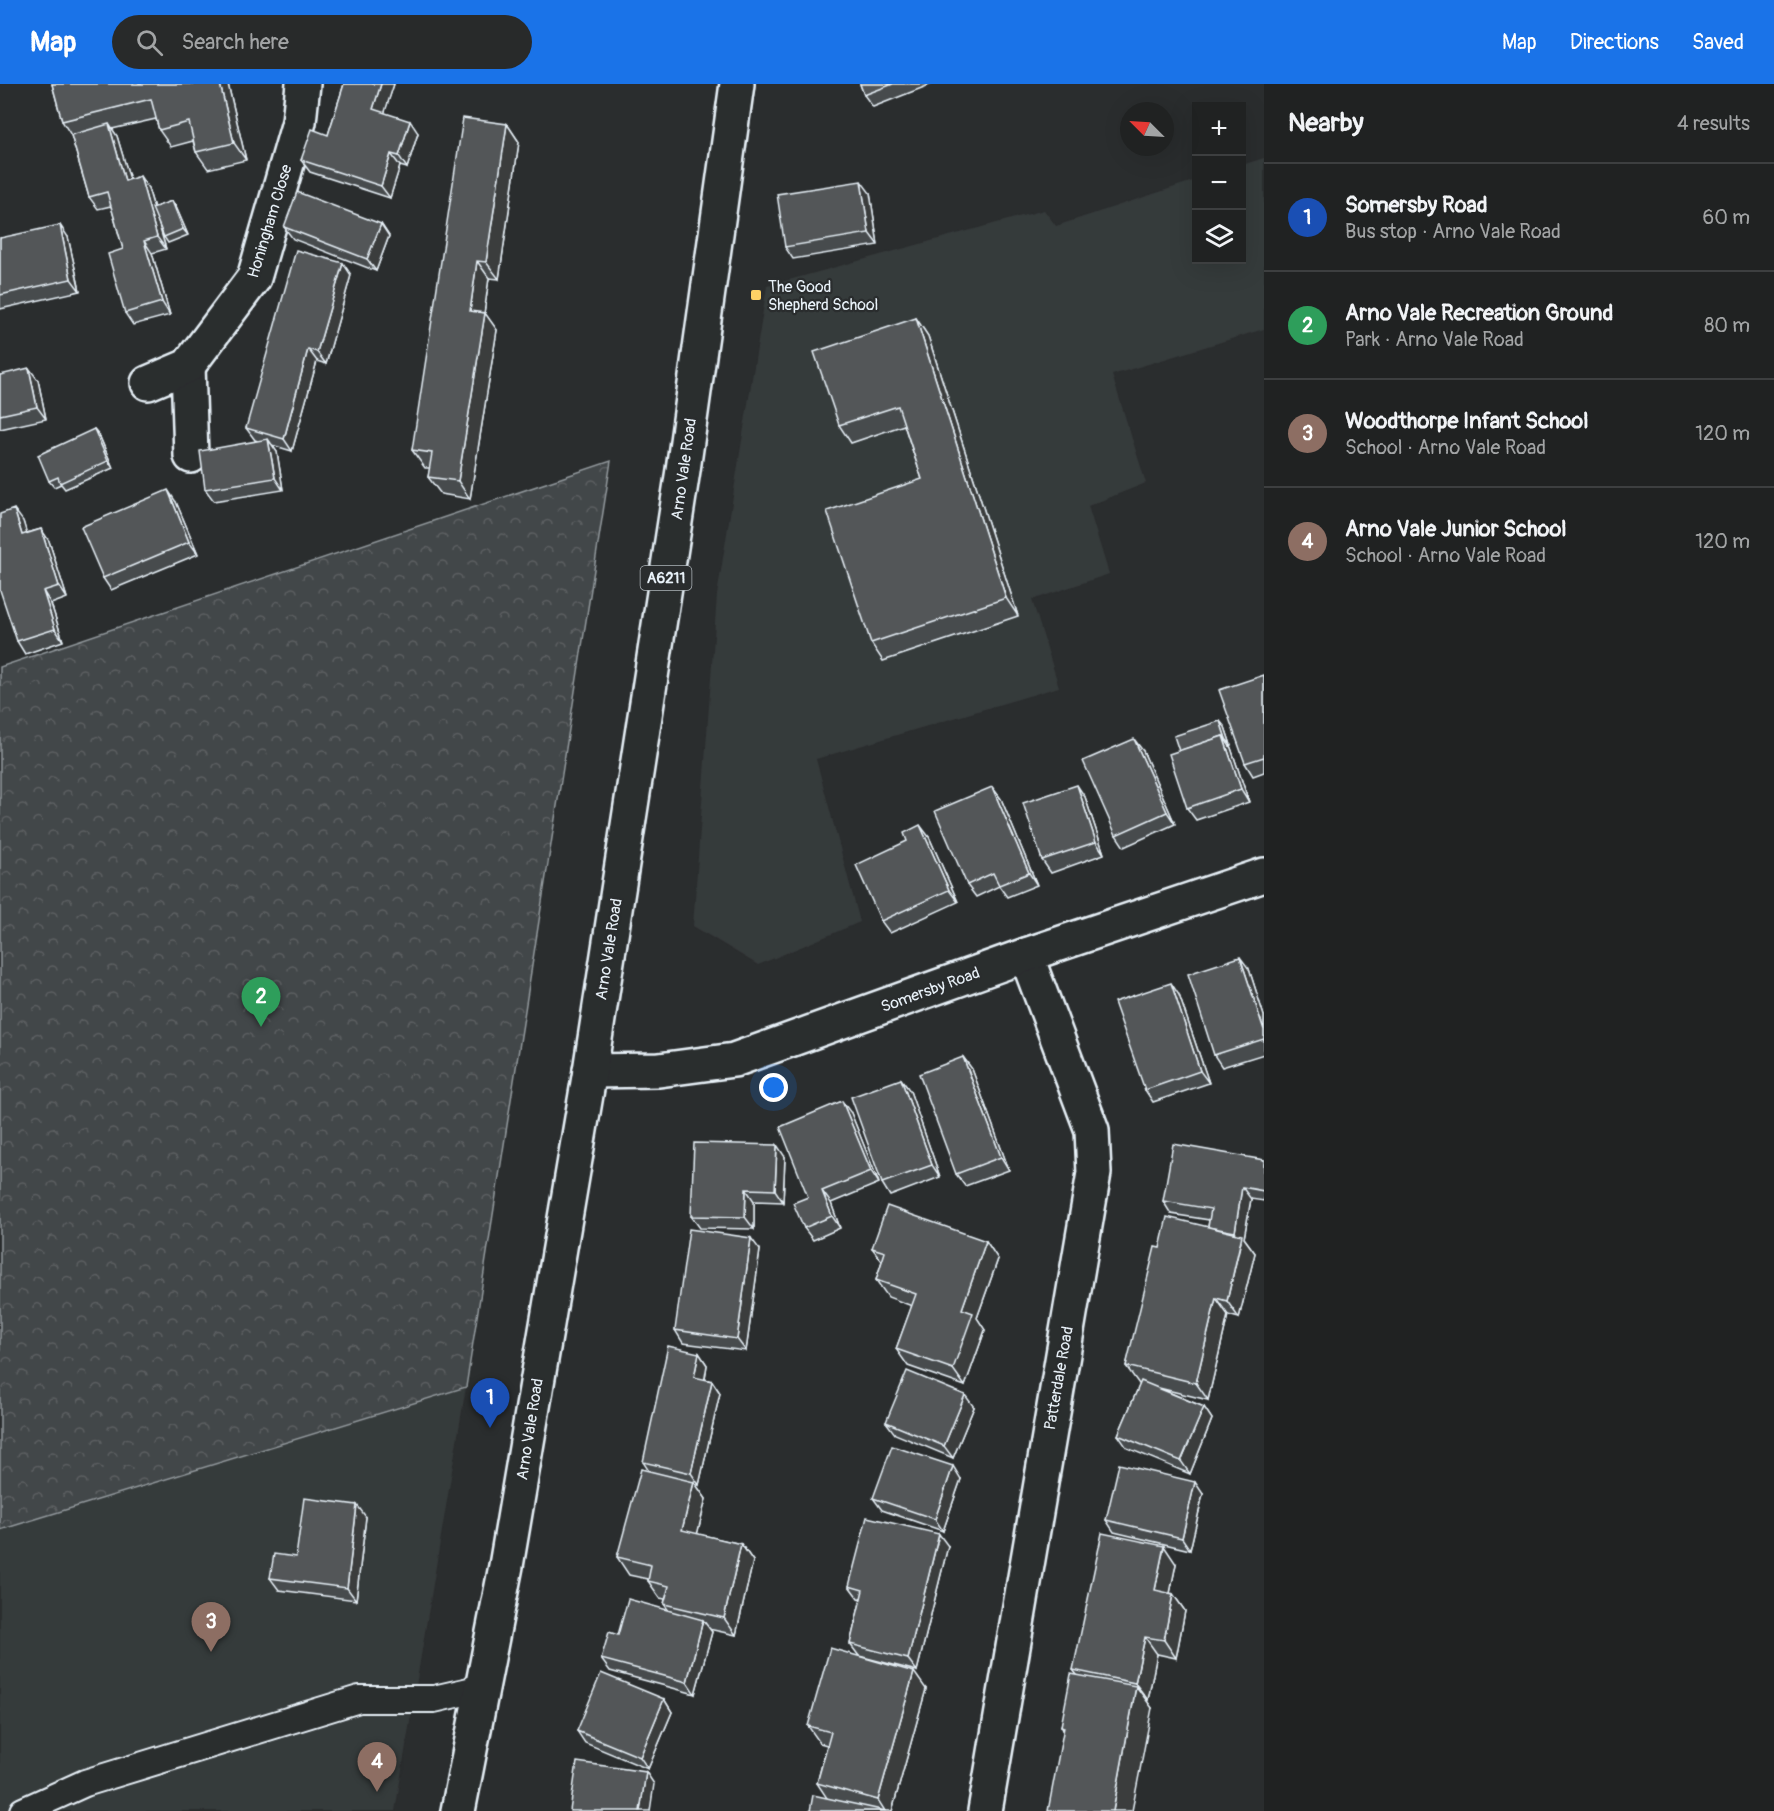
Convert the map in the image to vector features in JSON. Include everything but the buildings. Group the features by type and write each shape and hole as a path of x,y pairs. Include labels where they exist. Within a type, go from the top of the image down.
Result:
{"street":[{"name":"Honingham Close","path":"148,384 188,366 254,278 300,122 303,84"},
{"name":"Arno Vale Road","path":"458,1811 506,1566 590,1071 683,470 737,84"},
{"path":"188,366 191,456"},
{"name":"Somersby Road","path":"590,1071 658,1070 734,1060 1026,955 1264,875"},
{"name":"Patterdale Road","path":"985,1811 1094,1173 1092,1130 1026,955"}],"lane":[{"path":"23,1811 86,1783 359,1699 434,1700 482,1688"}],"shaded area":[{"path":"1264,158 1264,329 1112,375 1146,483 1088,506 1109,574 1032,600 1059,687 816,759 860,922 758,965 693,926 717,595 767,286 1044,210 1056,226 1192,181 1192,264 1246,264 1246,164"},
{"path":"466,1387 395,1811 0,1811 0,1530"}],"green space":[{"path":"611,461 466,1387 0,1530 0,667"}],"place":[{"name":"The Good Shepherd School","path":"756,295"},
{"name":"Arno Vale Recreation Ground","path":"261,1027"},
{"name":"Somersby Road","path":"490,1428"},
{"name":"Woodthorpe Infant School","path":"211,1652"},
{"name":"Arno Vale Junior School","path":"377,1792"}]}
